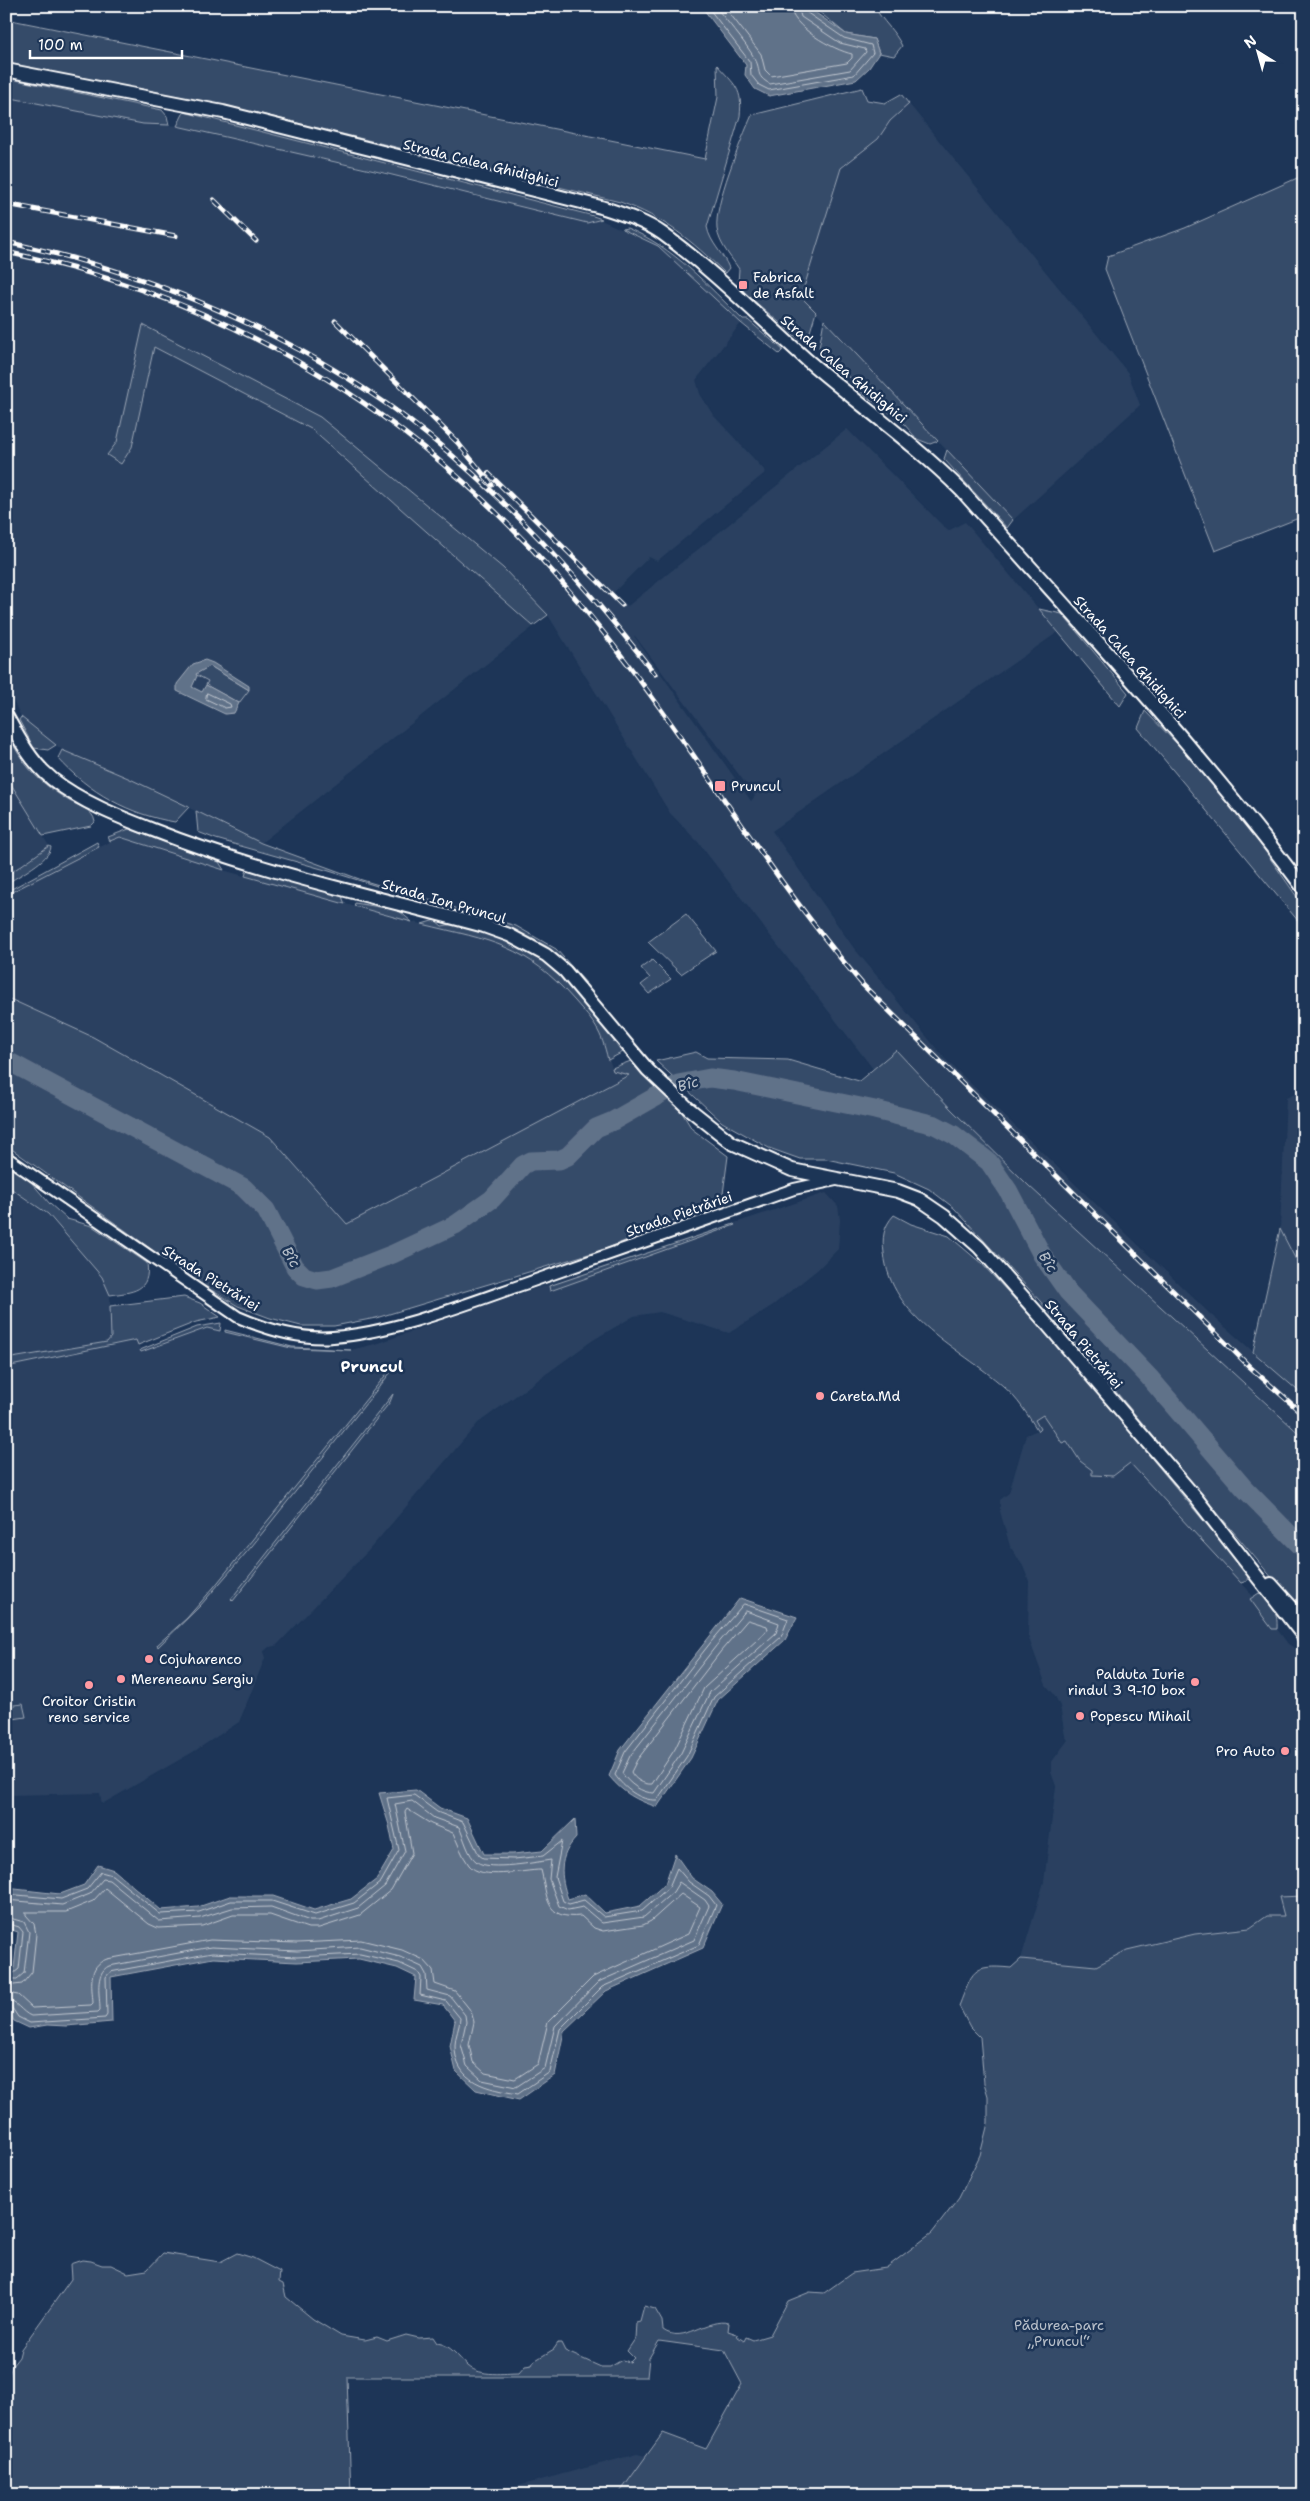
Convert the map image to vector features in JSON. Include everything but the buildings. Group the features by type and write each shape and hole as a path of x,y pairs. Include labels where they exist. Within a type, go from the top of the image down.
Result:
{"street":[{"name":"Strada Calea Ghidighici","path":"6,70 223,112 601,207 636,220 662,234 932,463 959,489 1204,763 1304,889"},
{"name":"Strada Ion Pruncul","path":"6,715 38,766 64,788 123,818 198,848 484,926 526,943 546,955 565,971 648,1070 688,1108 732,1143 792,1170 839,1179"},
{"name":"Strada Pietrăriei","path":"6,1157 238,1317 277,1332 307,1337 332,1338 361,1333 452,1308 794,1189 839,1179 893,1190 919,1199 944,1216 979,1247 1196,1498 1304,1637"},
{"name":"Strada Pietrăriei","path":"1254,1571 1279,1591 1304,1622"}],"shaded area":[{"path":"6,97 143,124 182,126 587,223 601,220 658,246 741,323 696,380 700,394 713,415 766,472 657,561 649,557 613,593 628,606 847,429 948,531 965,522 1058,632 772,831 853,947 945,1059 1210,1314 1304,1396 1304,1438 1029,1186 951,1109 896,1051 874,1070 698,842 670,813 548,615 261,843 128,778 62,750 21,717 6,686","holes":["634,636 635,636 755,796 751,801"]},
{"path":"909,104 1128,373 1140,405 1013,520 801,297 841,168 878,139 890,121"},
{"path":"6,776 49,846 6,876"},
{"path":"120,837 219,869 392,917 485,939 518,951 556,979 599,1029 613,1071 630,1074 347,1224 270,1137 93,1037 10,999 6,1004 6,895"},
{"path":"1304,1090 1304,1266 1296,1260 1280,1229 1286,1098"},
{"path":"6,1185 47,1214 102,1277 110,1295 111,1337 107,1342 6,1359"},
{"path":"826,1193 838,1206 840,1220 838,1249 817,1270 773,1305 729,1333 660,1312 634,1316 593,1340 478,1423 368,1551 276,1646 269,1647 263,1652 265,1658 239,1722 193,1752 102,1804 100,1793 6,1795 6,1367 137,1340 141,1352 207,1328 291,1348 351,1350 379,1343 477,1308"},
{"path":"1043,1414 1062,1443 1067,1441 1080,1461 1092,1470 1113,1476 1130,1463 1248,1590 1288,1644 1304,1654 1304,1896 1279,1897 1285,1916 1267,1916 1250,1928 1195,1934 1127,1950 1096,1966 1021,1959 1044,1882 1056,1786 1051,1772 1051,1763 1068,1740 1065,1736 1060,1706 1054,1694 1046,1685 1028,1636 1029,1581 1023,1566 1010,1546 1000,1511 1000,1500 1009,1493 1026,1435 1040,1429 1035,1420"},
{"path":"637,2454 646,2456 618,2495 485,2495"}],"green space":[{"path":"812,6 874,6 902,46 894,56 879,53 874,39 846,34"},
{"path":"6,19 705,159 718,97 717,65 739,93 741,107 707,227 711,238 729,268 725,273 701,250 677,231 651,215 620,202 261,114 6,64"},
{"path":"6,78 162,110 167,116 169,125 143,124 6,97"},
{"path":"862,88 867,100 885,103 901,94 909,104 890,121 878,139 841,168 801,297 816,312 809,335 804,339 799,339 746,294 738,283 739,269 718,235 717,218 720,204 729,172 752,115"},
{"path":"184,112 602,219 587,223 388,174 177,126"},
{"path":"1304,175 1304,516 1215,551 1105,269 1108,256 1185,228"},
{"path":"627,228 660,245 675,256 743,320 748,320 783,350 779,354 741,323 658,246 622,229"},
{"path":"824,320 938,441 930,444 917,439 904,424 865,396 851,378 837,371 825,359 819,348"},
{"path":"143,325 320,417 503,568 548,615 533,626 311,429 154,347 132,447 121,464 107,455 117,442"},
{"path":"947,450 1013,520 1007,528 944,459"},
{"path":"1039,609 1062,614 1128,693 1120,706"},
{"path":"210,666 249,690 239,703 206,685 208,681 195,674"},
{"path":"1145,711 1185,752 1251,831 1304,907 1304,928 1138,728"},
{"path":"21,717 56,745 48,750 34,748 19,720"},
{"path":"6,732 25,763 45,784 91,813 95,822 91,826 43,836 6,776"},
{"path":"62,750 189,807 175,822 158,819 126,808 96,791 70,770 58,758"},
{"path":"196,811 261,843 362,880 516,926 556,949 586,983 564,960 546,946 514,929 329,871 216,839 198,832"},
{"path":"129,829 219,862 224,870 120,837 110,841 108,837"},
{"path":"97,842 99,847 6,895 6,892"},
{"path":"49,846 51,847 45,857 6,884 6,876"},
{"path":"247,870 341,894 345,904 245,876"},
{"path":"355,903 398,910 412,922 354,906"},
{"path":"686,914 716,951 681,974 648,942"},
{"path":"435,920 442,926 459,925 486,933 510,942 531,953 565,980 625,1051 608,1060 603,1041 592,1022 575,1001 540,967 523,956 488,941 422,924"},
{"path":"652,960 671,979 649,994 641,985 650,978 641,968"},
{"path":"10,999 93,1037 270,1137 347,1224 629,1075 613,1071 612,1068 631,1061 681,1111 692,1129 728,1156 723,1194 677,1220 605,1249 376,1318 334,1326 301,1326 270,1318 238,1306 193,1279 6,1145 6,1004"},
{"path":"896,1050 951,1109 1029,1186 1304,1438 1304,1616 1040,1301 954,1208 929,1189 894,1173 826,1159 800,1159 769,1148 722,1122 656,1061 696,1052 707,1058 788,1060 859,1081"},
{"path":"6,1164 31,1182 50,1204 67,1219 92,1226 147,1263 146,1280 143,1285 126,1293 110,1295 102,1277 48,1214 6,1185"},
{"path":"894,1215 911,1224 949,1236 982,1264 1058,1346 1248,1574 1247,1581 1241,1583 1130,1463 1113,1476 1092,1475 1092,1470 1080,1461 1067,1441 1062,1443 1043,1415 1035,1420 1040,1429 1038,1431 1022,1407 1008,1391 930,1330 913,1314 899,1296 889,1276 884,1253 884,1233"},
{"path":"735,1225 550,1291 549,1286"},
{"path":"1280,1229 1296,1260 1304,1266 1304,1396 1253,1352"},
{"path":"184,1297 200,1303 220,1317 196,1322 138,1345 136,1340 6,1367 6,1359 107,1342 111,1337 110,1306"},
{"path":"221,1323 220,1331 207,1328 141,1352 140,1350 197,1327"},
{"path":"225,1330 292,1347 351,1350 291,1348 225,1332"},
{"path":"393,1366 395,1367 252,1546 200,1606 158,1647 157,1645 187,1618 214,1587"},
{"path":"393,1394 390,1402 233,1601 231,1599"},
{"path":"1259,1593 1274,1608 1277,1617 1277,1629 1272,1629 1250,1599"},
{"path":"23,1704 26,1717 6,1720 6,1706"},
{"name":"Pădurea-parc „Pruncul“","path":"1304,1896 1304,2495 618,2495 663,2433 706,2449 742,2384 724,2350 659,2341 649,2358 647,2377 347,2377 351,2495 6,2495 6,2384 12,2366 19,2357 21,2349 71,2279 70,2264 82,2260 91,2261 102,2265 111,2265 128,2273 147,2270 163,2253 220,2262 237,2253 253,2258 280,2272 279,2282 283,2284 286,2297 313,2319 341,2336 365,2340 377,2337 387,2341 406,2335 419,2338 433,2337 437,2343 447,2346 468,2366 479,2372 486,2373 519,2373 525,2366 532,2365 534,2361 554,2349 558,2343 561,2343 565,2351 601,2367 610,2367 622,2360 630,2362 634,2358 627,2351 635,2339 636,2322 640,2321 644,2306 655,2309 662,2321 663,2330 671,2334 687,2333 721,2322 729,2323 728,2331 737,2334 744,2341 746,2337 753,2340 770,2335 788,2301 810,2292 824,2293 852,2273 886,2268 932,2233 959,2198 980,2155 988,2123 988,2096 984,2083 980,2037 970,2027 959,2006 967,1985 975,1972 988,1967 1011,1968 1021,1959 1096,1966 1127,1950 1195,1934 1250,1928 1267,1916 1284,1916 1279,1897"}],"water":[{"path":"701,6 806,6 846,34 874,39 879,53 869,68 856,80 769,96 755,89 745,75 746,65"},
{"path":"205,660 249,686 249,690 210,666 196,674 197,676 192,687 202,692 206,685 239,703 234,713 225,714 177,691 177,684 193,664"},
{"path":"740,1598 797,1617 785,1640 718,1700 691,1758 657,1807 636,1799 619,1787 609,1776 620,1750"},
{"path":"416,1790 440,1808 467,1818 484,1854 542,1851 575,1819 576,1838 566,1852 562,1867 563,1882 568,1899 585,1894 605,1913 640,1906 665,1884 675,1854 692,1878 712,1892 722,1904 703,1948 606,1991 564,2031 555,2075 519,2100 476,2090 456,2071 450,2046 455,2021 443,2005 414,2000 416,1977 397,1968 359,1959 297,1962 213,1958 111,1977 112,2022 66,2026 47,2025 29,2028 14,2021 6,2008 6,1967 14,1968 18,1932 6,1928 6,1888 60,1894 84,1885 98,1865 114,1870 161,1910 198,1907 230,1896 273,1896 314,1910 351,1899 377,1879 394,1850 389,1825 379,1793"}],"waterway":[{"name":"Bîc","path":"6,1060 243,1187 266,1210 295,1267 304,1276 317,1280 332,1278 393,1254 455,1225 492,1199 523,1165 531,1161 559,1160 568,1156 596,1128 613,1121 678,1084 710,1078 734,1081 875,1110 935,1125 954,1135 989,1162 1008,1190 1042,1255 1068,1292 1149,1377 1244,1488 1304,1549"}],"railway":[{"path":"214,200 256,241"},
{"path":"6,204 176,236"},
{"path":"6,242 62,255 118,272 174,292 229,315 282,341 334,370 383,401 429,436 491,490 520,519 576,579 655,674"},
{"path":"6,252 98,275 184,306 266,344 342,389 414,440 482,499 546,565 607,637 640,680 796,901 863,985 1250,1367 1304,1415"},
{"path":"335,321 458,443 492,485"},
{"path":"488,473 622,605"}],"place":[{"name":"Fabrica de Asfalt","path":"743,285"},
{"name":"Pruncul","path":"720,786"},
{"name":"Careta.Md","path":"820,1396"},
{"name":"Cojuharenco","path":"149,1659"},
{"name":"Mereneanu Sergiu","path":"121,1679"},
{"name":"Palduta Iurie rindul 3 9-10 box","path":"1195,1682"},
{"name":"Croitor Cristin reno service","path":"89,1685"},
{"name":"Popescu Mihail","path":"1080,1716"},
{"name":"Pro Auto","path":"1285,1751"}],"district":[{"name":"Pruncul","path":"372,1366"}]}
